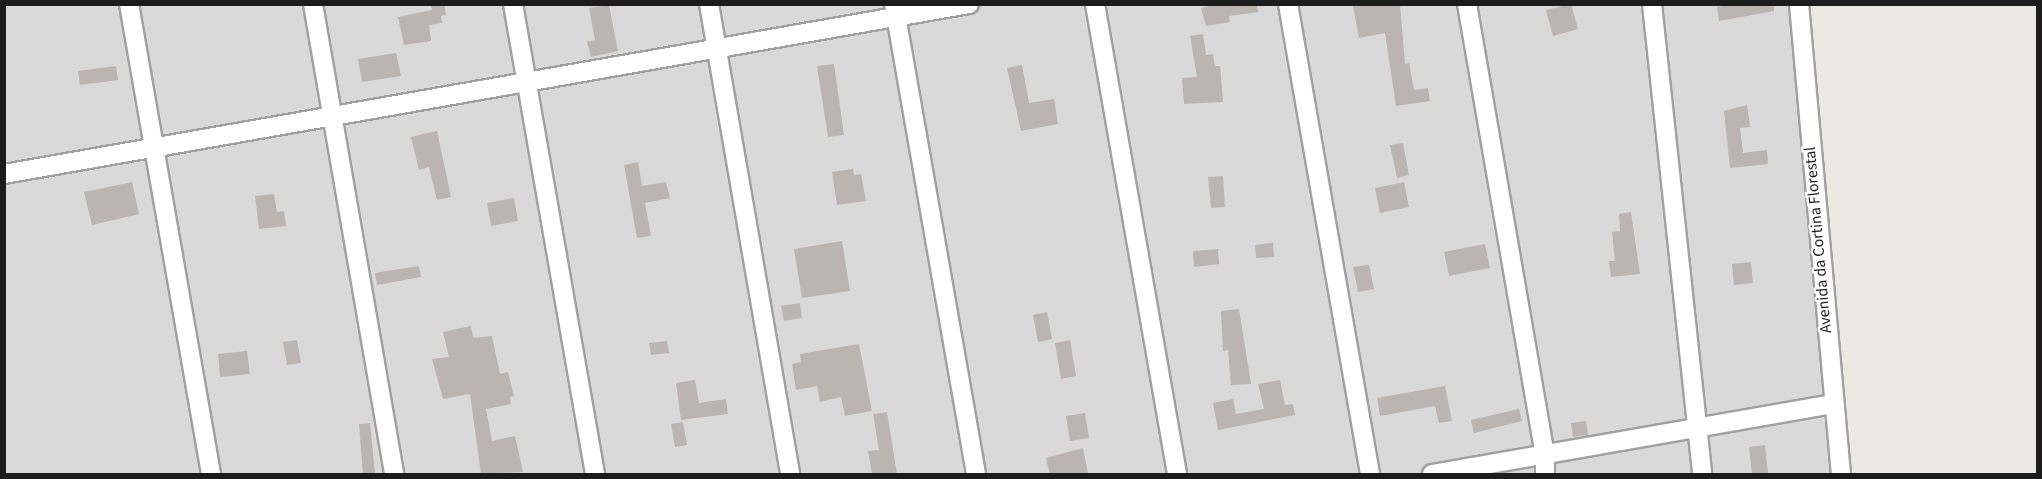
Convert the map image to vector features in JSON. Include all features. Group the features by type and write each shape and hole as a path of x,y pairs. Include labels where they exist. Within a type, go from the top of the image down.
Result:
{"street":[{"path":"129,4 211,474"},
{"path":"312,4 394,474"},
{"path":"513,4 595,474"},
{"path":"709,4 790,474"},
{"path":"4,174 717,49 895,11 969,4"},
{"path":"1095,4 1177,474"},
{"path":"1288,4 1370,474"},
{"path":"1467,4 1545,454 1545,474"},
{"path":"1652,4 1702,474"},
{"name":"Avenida da Cortina Florestal","path":"1798,4 1832,404 1841,474"},
{"path":"895,11 976,474"},
{"path":"1432,474 1832,404"}],"shaded area":[{"path":"4,5 1799,5 1841,474 5,474"}],"building":[{"path":"431,4 444,4 446,15 441,16 442,23 429,25 431,41 404,45 398,17 432,10"},
{"path":"1218,4 1257,4 1258,12 1229,16 1230,22 1206,26 1201,8"},
{"path":"1400,4 1405,64 1409,63 1414,90 1428,88 1430,101 1396,106 1385,33 1359,38 1353,6"},
{"path":"1571,4 1578,29 1553,36 1546,10"},
{"path":"1733,4 1774,4 1774,11 1719,21 1717,7"},
{"path":"609,5 618,51 591,57 587,42 595,40 589,8"},
{"path":"1203,34 1206,55 1213,54 1215,66 1220,66 1223,102 1184,104 1182,78 1197,77 1190,36"},
{"path":"396,53 401,76 362,82 358,59"},
{"path":"834,64 844,135 828,137 817,66"},
{"path":"1022,65 1029,103 1054,99 1058,124 1021,131 1007,68"},
{"path":"116,66 118,80 80,85 78,71"},
{"path":"1747,105 1750,127 1740,128 1743,153 1767,150 1768,164 1730,168 1724,111"},
{"path":"437,131 451,197 437,200 429,167 419,170 411,137"},
{"path":"1403,143 1409,175 1397,178 1390,145"},
{"path":"638,162 642,186 666,182 670,198 645,203 651,236 637,238 624,165"},
{"path":"853,169 854,175 861,174 866,201 837,205 832,172"},
{"path":"1223,176 1225,207 1211,208 1208,177"},
{"path":"132,182 139,214 92,225 84,192"},
{"path":"1404,182 1409,207 1380,213 1375,188"},
{"path":"274,194 277,212 284,211 286,226 259,229 255,196"},
{"path":"514,198 518,221 491,226 487,203"},
{"path":"1631,212 1640,274 1611,277 1609,261 1615,261 1612,232 1620,231 1619,214"},
{"path":"842,241 850,291 802,298 794,249"},
{"path":"1273,243 1274,257 1256,258 1255,245"},
{"path":"1485,244 1490,268 1449,276 1444,252"},
{"path":"1218,249 1219,264 1194,267 1193,251"},
{"path":"1751,262 1753,283 1734,285 1732,264"},
{"path":"1369,265 1374,289 1358,292 1353,267"},
{"path":"419,266 421,277 377,285 375,273"},
{"path":"800,303 802,318 784,321 781,306"},
{"path":"1239,309 1251,384 1231,385 1228,350 1223,351 1221,311"},
{"path":"1047,312 1052,339 1038,342 1033,315"},
{"path":"471,326 473,338 492,336 500,374 508,372 514,396 510,397 511,404 486,409 492,441 515,436 523,472 481,474 470,394 443,399 432,359 449,357 443,332"},
{"path":"297,340 301,363 287,365 283,342"},
{"path":"1070,340 1076,376 1061,379 1055,343"},
{"path":"667,341 669,353 651,355 649,343"},
{"path":"859,344 872,411 845,416 841,397 820,402 817,386 796,390 792,364 801,362 800,354"},
{"path":"247,351 250,374 220,377 218,354"},
{"path":"695,380 699,403 726,399 728,414 681,420 676,383"},
{"path":"1280,380 1285,405 1293,404 1295,415 1218,430 1213,403 1233,399 1236,414 1264,409 1258,384"},
{"path":"1445,386 1452,421 1439,423 1435,406 1380,416 1377,398"},
{"path":"1519,409 1522,421 1474,433 1471,420"},
{"path":"887,412 897,474 872,474 868,451 879,450 873,414"},
{"path":"1085,413 1089,438 1070,441 1066,416"},
{"path":"1586,421 1588,435 1573,437 1571,423"},
{"path":"683,422 687,445 675,447 671,424"},
{"path":"370,423 375,474 363,474 359,424"},
{"path":"1765,445 1768,474 1752,474 1749,447"},
{"path":"1083,448 1088,474 1050,474 1046,458"}]}
